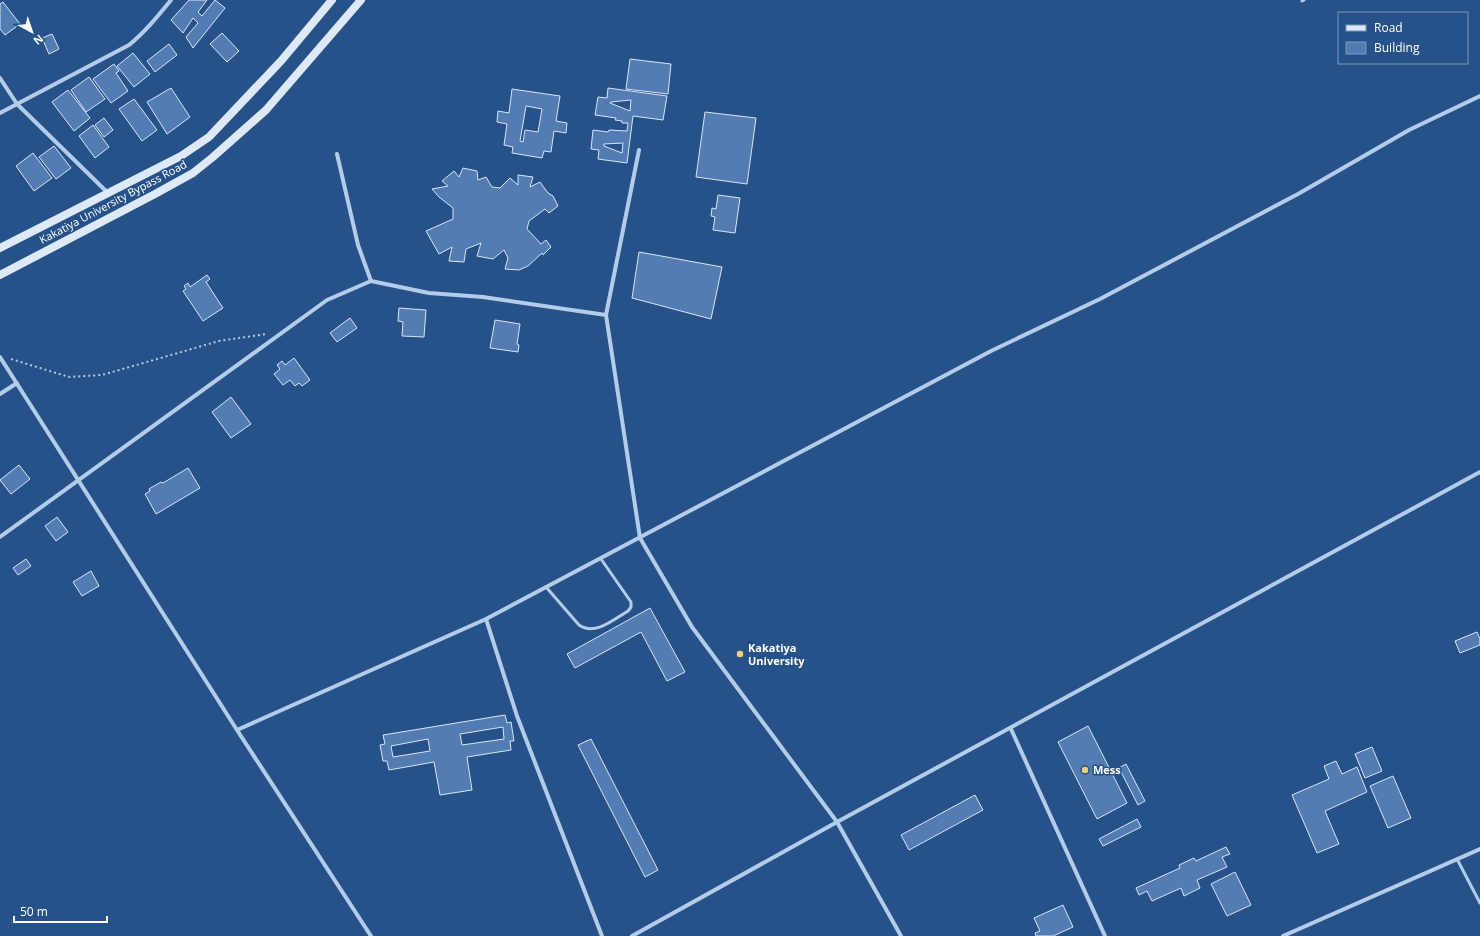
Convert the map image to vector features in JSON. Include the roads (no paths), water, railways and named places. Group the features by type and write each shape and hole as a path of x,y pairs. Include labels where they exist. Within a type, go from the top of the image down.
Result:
{"main road":[{"name":"Kakatiya University Bypass Road","path":"0,248 181,156 209,137 281,61 332,0"},
{"name":"Kakatiya University Bypass Road","path":"0,275 193,173 266,110 362,0"}],"street":[{"path":"0,113 129,45 151,25 171,0"},
{"path":"0,78 17,104 108,193"},
{"path":"236,730 486,619 991,351 1100,299 1298,194 1409,130 1480,96"},
{"path":"639,150 606,315 640,538 692,627 837,822 901,936"},
{"path":"337,154 358,245 371,281"},
{"path":"0,537 327,300 371,281 429,293 483,297 606,315"},
{"path":"0,357 236,730 371,936"},
{"path":"0,394 16,383"},
{"path":"632,936 837,822 1011,729 1480,472"},
{"path":"486,619 517,716 602,936"},
{"path":"1011,729 1105,936"},
{"path":"1283,936 1480,849"}],"lane":[{"path":"546,587 579,625 585,629 597,628 628,611 631,607 630,602 601,559"},
{"path":"1457,859 1480,903"}],"place":[{"name":"Kakatiya University","path":"740,654"},
{"name":"Mess","path":"1085,770"}]}
